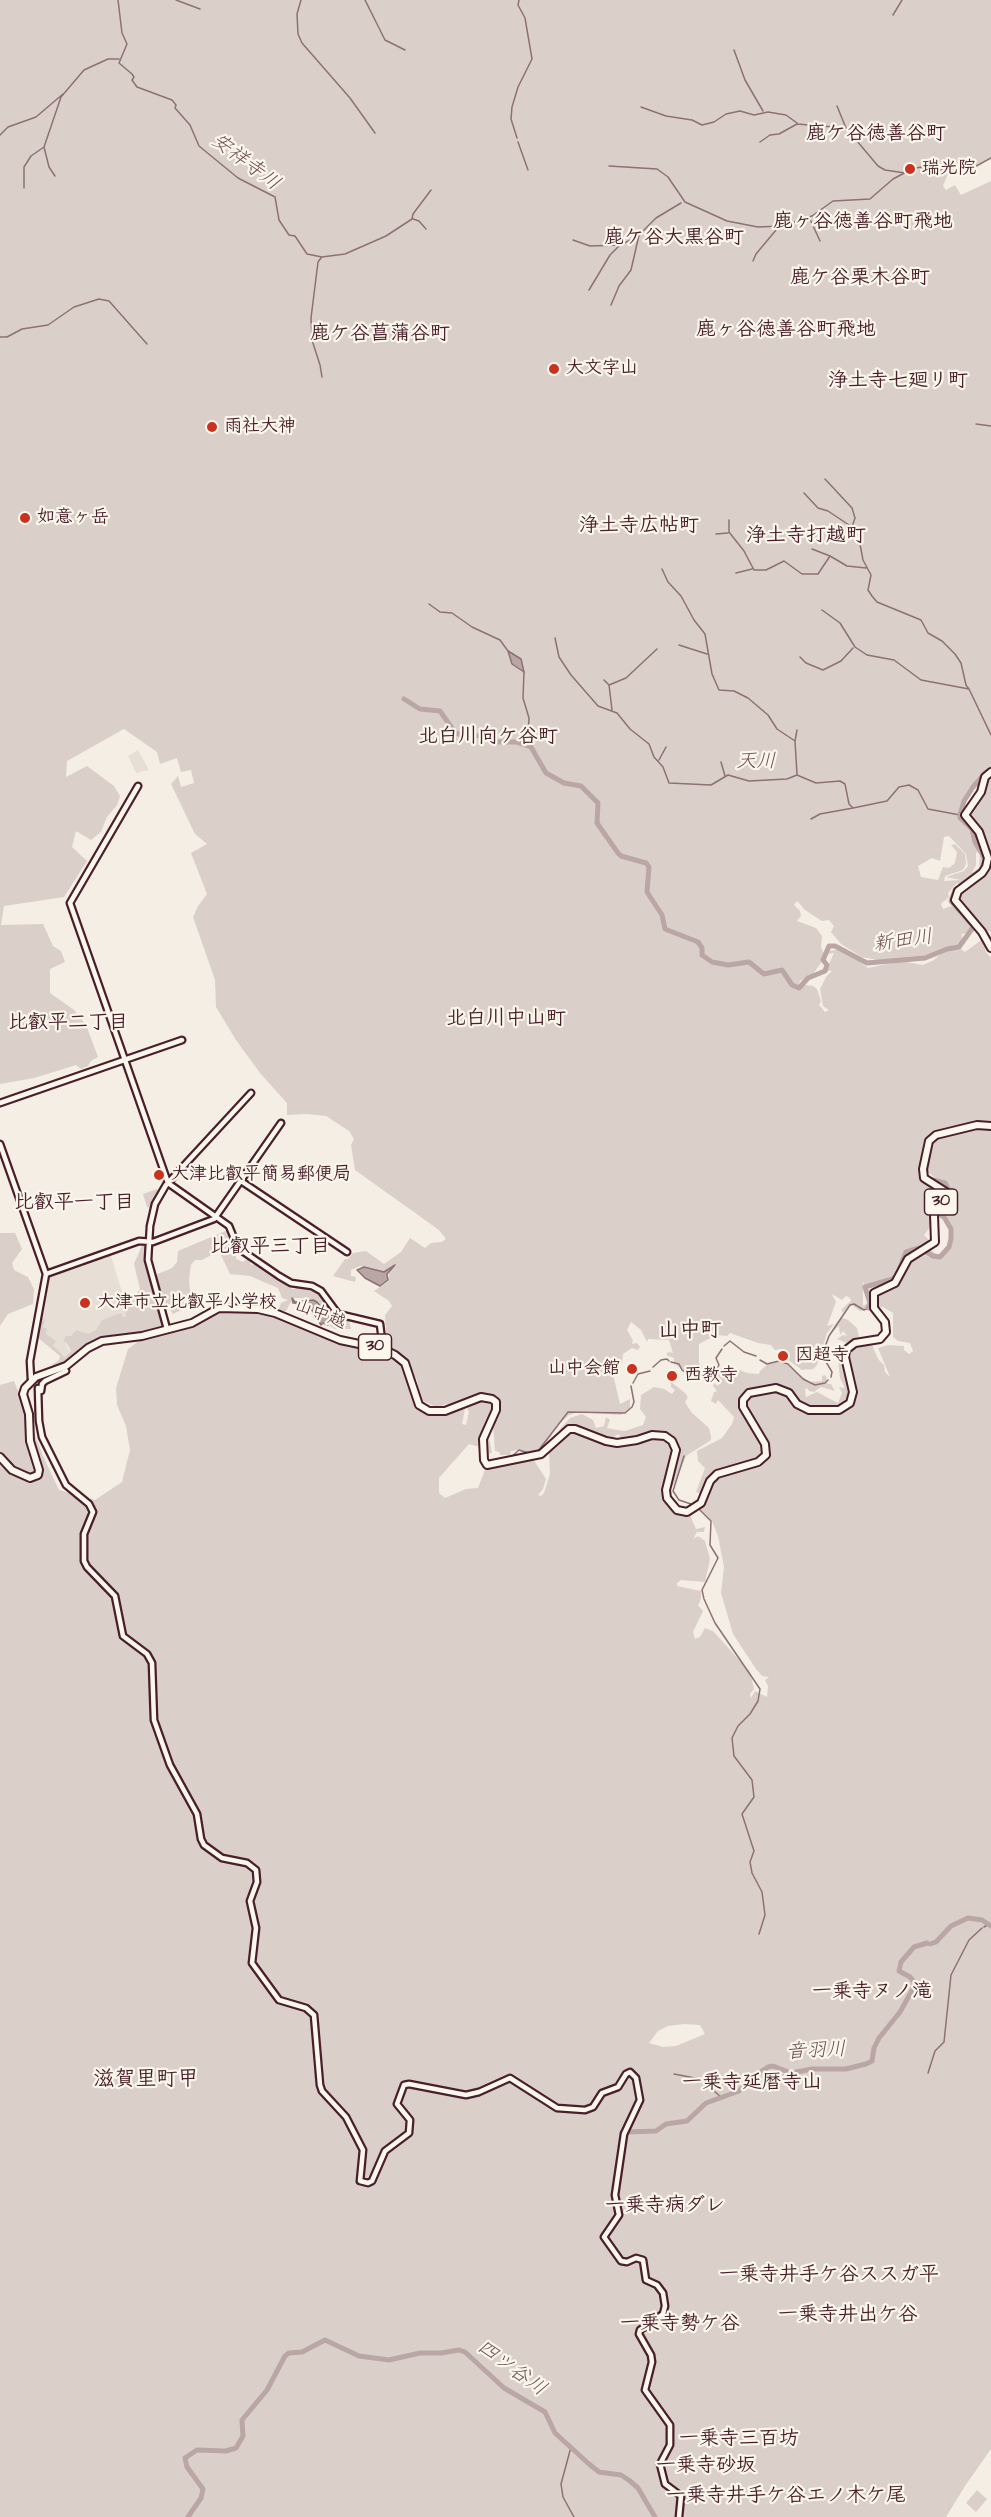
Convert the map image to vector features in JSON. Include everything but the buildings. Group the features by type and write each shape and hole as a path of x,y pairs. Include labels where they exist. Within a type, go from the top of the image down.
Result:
{"main road":[{"path":"991,772 965,815 979,832 988,858 986,867 982,873 958,891 955,900 982,932 991,948"},
{"name":"山中越","path":"31,1379 66,1365 88,1348 102,1341 192,1323 219,1308 275,1313 340,1340 384,1349 405,1364 416,1401 423,1409 445,1412 481,1397 487,1397 496,1402 496,1410 483,1439 484,1460 487,1466 535,1456 546,1451 569,1430 575,1429 617,1443 652,1435 665,1436 672,1441 676,1450 666,1490 667,1498 681,1512 696,1507 704,1498 710,1481 717,1474 758,1462 766,1455 765,1444 743,1407 743,1400 749,1393 776,1388 789,1393 797,1404 809,1410 839,1410 850,1403 853,1392 845,1357 846,1350 855,1343 880,1339 886,1332 885,1322 874,1308 872,1296 875,1292 895,1283 908,1259 935,1242 934,1215 946,1192 927,1181 922,1174 931,1137 977,1125 991,1126"},
{"path":"0,1457 12,1470 30,1478 38,1475 38,1465 30,1442 29,1414 23,1394 31,1379"}],"street":[{"path":"138,786 70,903 168,1183 229,1226 238,1248 279,1276 291,1283 312,1286 321,1292 338,1314 380,1324 384,1349"},
{"path":"0,1103 182,1040"},
{"path":"167,1329 148,1260 148,1242 154,1204 168,1183 251,1093"},
{"path":"46,1274 139,1241 163,1239 216,1217 281,1124"},
{"path":"0,1144 46,1274 30,1361 31,1379"},
{"path":"241,1181 347,1252"},
{"path":"66,1371 45,1381 40,1388 40,1430 66,1485 89,1504 93,1512 84,1534 84,1561 115,1596 123,1636 150,1658 153,1670 154,1720 170,1765 197,1814 201,1839 209,1850 222,1858 248,1863 256,1870 257,1882 250,1901 256,1928 252,1963 279,2000 306,2008 314,2015 320,2085 322,2091 346,2117 363,2150 360,2181 368,2183 372,2181 385,2151 409,2133 410,2120 397,2104 401,2089 409,2084 466,2095 479,2092 510,2078 558,2108 585,2110 593,2107 602,2093 618,2087 626,2074 630,2072 636,2078 640,2100 624,2134 615,2195 619,2215 604,2237 621,2261 627,2262 640,2258 644,2264 646,2280 657,2285 663,2293 665,2306 663,2314 640,2330 639,2334 651,2355 652,2362 645,2390 670,2425 670,2445 660,2464 665,2484 681,2496 679,2517"}],"shaded area":[{"path":"0,0 991,0 991,159 972,167 949,171 943,186 946,190 955,185 961,195 991,181 991,771 977,778 967,794 963,817 974,827 980,845 972,873 979,869 980,851 983,864 976,874 968,880 959,885 957,883 948,893 949,897 941,904 943,909 951,906 957,909 973,926 970,932 962,934 961,948 955,951 961,949 965,952 984,938 988,946 985,948 986,952 991,958 991,1123 989,1123 991,1124 991,2449 946,2517 0,2517 0,1385 14,1381 43,1456 59,1490 95,1500 122,1482 130,1450 126,1426 117,1405 116,1388 128,1349 143,1338 196,1323 225,1308 273,1315 339,1342 381,1351 399,1361 404,1367 413,1402 423,1412 437,1413 463,1407 465,1409 462,1424 466,1425 469,1412 467,1409 472,1403 483,1399 493,1401 494,1410 484,1428 480,1447 469,1444 439,1478 439,1493 445,1498 466,1489 478,1488 486,1467 496,1468 533,1459 546,1479 538,1495 541,1496 550,1474 549,1450 562,1435 572,1431 617,1444 651,1437 664,1437 671,1443 674,1454 664,1486 668,1504 678,1513 690,1515 696,1529 705,1527 704,1532 697,1532 693,1539 698,1536 705,1541 710,1559 705,1582 681,1580 677,1583 677,1586 701,1591 698,1605 703,1611 693,1632 695,1639 700,1637 705,1628 713,1631 750,1672 754,1689 750,1694 751,1698 755,1691 767,1697 768,1686 765,1680 769,1677 762,1676 756,1669 733,1634 721,1593 724,1567 718,1536 712,1521 699,1507 708,1497 710,1487 720,1474 756,1465 764,1460 768,1453 767,1445 747,1415 745,1399 749,1394 775,1388 788,1395 804,1411 838,1411 849,1407 855,1399 847,1356 851,1347 871,1342 878,1359 884,1365 885,1372 890,1377 878,1348 888,1345 904,1346 904,1350 909,1354 913,1351 910,1343 898,1341 893,1337 893,1313 883,1307 875,1307 874,1297 877,1290 898,1283 905,1264 910,1258 920,1253 929,1257 930,1255 925,1251 929,1249 938,1255 946,1251 951,1235 945,1218 952,1209 946,1207 943,1211 939,1209 948,1198 949,1187 947,1184 936,1181 937,1179 925,1170 927,1153 933,1139 973,1125 933,1135 924,1150 920,1172 922,1178 944,1194 933,1213 934,1222 924,1235 932,1243 931,1245 922,1249 906,1249 904,1252 907,1254 902,1257 902,1265 891,1282 875,1284 867,1288 863,1282 863,1306 868,1303 865,1291 871,1293 871,1308 868,1310 862,1308 860,1311 852,1305 842,1313 842,1309 851,1301 850,1298 846,1296 842,1300 832,1294 836,1302 827,1326 834,1324 827,1333 817,1365 813,1369 802,1370 785,1358 781,1349 775,1350 771,1345 730,1333 727,1336 716,1335 699,1344 699,1363 704,1368 687,1374 674,1363 674,1358 666,1355 668,1352 673,1353 669,1340 648,1339 647,1342 641,1330 631,1322 627,1330 633,1340 632,1344 637,1343 640,1347 638,1350 632,1348 623,1354 622,1363 615,1366 613,1363 609,1365 620,1404 630,1399 630,1408 621,1415 577,1412 569,1415 559,1424 542,1449 537,1453 525,1455 518,1450 511,1451 510,1455 500,1455 495,1451 493,1425 487,1439 489,1439 492,1452 486,1457 485,1440 501,1407 497,1398 488,1394 483,1395 448,1408 447,1404 437,1407 423,1401 417,1380 415,1377 412,1379 405,1359 387,1348 385,1315 392,1306 389,1301 374,1291 389,1281 389,1273 394,1266 384,1272 360,1266 351,1270 351,1276 356,1277 355,1282 333,1276 345,1259 353,1253 366,1251 384,1264 401,1252 410,1238 425,1248 431,1243 442,1242 446,1239 439,1230 355,1170 351,1145 354,1139 349,1131 326,1116 287,1115 287,1103 260,1073 236,1040 216,1007 215,980 193,917 207,894 191,853 207,844 195,834 171,784 178,776 181,787 194,783 191,770 181,772 177,758 160,764 157,752 124,729 67,761 66,777 87,766 114,786 120,796 101,832 91,840 76,831 72,847 87,861 64,897 4,906 1,925 43,924 53,946 61,951 65,962 50,969 50,993 74,1010 86,1025 98,1057 81,1069 76,1065 34,1078 0,1084","holes":["949,836 966,854 968,866 964,871 946,877 961,880 944,881 945,876 963,870 966,864 965,854 955,844 951,845 957,852 955,863 949,868 943,867 938,880 921,877 918,866 932,858 940,861 944,837","797,901 805,910 822,921 829,920 834,926 831,932 841,944 862,957 882,961 924,959 931,957 934,953 940,954 923,965 901,961 868,968 842,949 829,951 829,954 834,953 826,971 832,971 820,989 823,1006 829,1010 825,1012 819,1005 821,1001 817,989 813,986 799,984 800,981 813,974 825,957 821,947 822,936 816,928 797,921 801,916 800,911 794,905","700,2025 705,2034 676,2046 663,2047 649,2043 658,2031 668,2026"]},
{"path":"508,651 521,659 524,672 512,664"},
{"path":"138,750 149,770 136,773 128,756"},
{"path":"991,774 991,932 981,928 958,904 957,896 987,867 980,833 967,817 987,777"},
{"path":"157,1189 159,1191 150,1208 147,1207 143,1194"},
{"path":"228,1230 240,1252 236,1255 236,1259 243,1262 249,1257 252,1259 250,1264 257,1263 292,1289 297,1286 308,1287 320,1293 338,1316 349,1320 351,1329 335,1329 330,1326 332,1318 321,1306 309,1298 293,1298 286,1311 278,1312 281,1303 288,1300 282,1298 278,1288 250,1276 230,1274 219,1251 202,1260 195,1260 191,1265 189,1279 191,1303 188,1307 173,1314 157,1292 153,1276 172,1268 177,1262 178,1251"},
{"path":"0,1233 15,1233 22,1249 12,1263 14,1270 28,1277 34,1289 33,1304 8,1314 0,1326"},
{"path":"143,1243 147,1247 145,1260 164,1325 162,1329 110,1338 69,1362 53,1367 52,1365 59,1360 60,1356 37,1337 41,1325 40,1317 45,1320 43,1327 47,1329 46,1334 56,1341 53,1345 64,1357 71,1351 66,1342 63,1342 66,1336 71,1336 76,1330 88,1334 96,1330 102,1320 121,1313 123,1317 126,1316 124,1306 127,1303 129,1305 140,1289 134,1264"},
{"name":"大津市立比叡平小学校","path":"110,1253 129,1314 87,1336 75,1331 66,1345 70,1351 63,1357 46,1336 41,1315 47,1276"},
{"path":"395,1265 387,1274 388,1280 380,1286 365,1278 357,1270 364,1267 384,1272"},
{"path":"292,1298 295,1302 313,1300 317,1302 331,1319 328,1325 323,1323 321,1325 308,1304 293,1303"},
{"path":"842,1318 857,1328 859,1337 857,1342 849,1344 837,1339 843,1335 847,1336 843,1331 840,1335 839,1326 829,1335"},
{"path":"844,1358 851,1396 849,1401 836,1408 812,1409 800,1404 786,1389 749,1391 742,1402 765,1448 764,1457 719,1472 704,1497 699,1498 699,1493 696,1492 705,1468 698,1461 697,1451 722,1438 734,1417 718,1400 716,1404 711,1401 714,1392 717,1391 713,1386 714,1383 718,1386 722,1380 717,1377 720,1368 725,1371 729,1366 747,1373 759,1374 768,1364 780,1361 786,1363 809,1382 822,1381 822,1376 825,1375 827,1378 825,1383 831,1384 835,1391 821,1387 814,1392 807,1388 805,1389 806,1397 817,1392 838,1403 842,1393 839,1387 845,1388 840,1378 838,1359"},
{"path":"671,1382 688,1397 685,1402 691,1412 709,1428 711,1440 686,1456 676,1482 669,1490 678,1451 671,1437 621,1440 619,1434 610,1439 566,1429 559,1430 570,1418 582,1414 593,1420 596,1428 604,1426 606,1417 610,1420 607,1428 625,1431 643,1425 646,1417 640,1409 641,1395 654,1387 672,1394 675,1390 671,1387"},
{"path":"977,2490 987,2499 976,2512 966,2503"}],"waterway":[{"name":"安祥寺川","path":"118,0 122,33 127,44 119,63 132,74 134,77 132,80 137,87 172,100 176,105 175,108 190,125 199,146 238,178 275,197 279,220 289,235 295,236 307,254 322,257 345,254 386,236 412,219 413,214 431,190"},
{"path":"176,0 200,9"},
{"path":"301,0 297,14 298,34 302,43 350,98 375,133"},
{"path":"365,0 385,40 405,50"},
{"path":"517,138 511,119 512,107 518,87 532,59 525,18 518,5 519,0"},
{"path":"893,15 902,0"},
{"path":"734,50 745,80 763,111"},
{"path":"24,188 24,167 31,156 44,147 61,97 84,70 108,59 119,59"},
{"path":"0,135 8,127 36,117 63,94"},
{"path":"837,106 846,128"},
{"path":"641,107 666,116 692,120 702,125 714,122 726,114 740,111 754,115 768,112 786,115 797,123"},
{"path":"760,142 770,135 779,134 797,124 846,128 878,166 885,170 905,173"},
{"path":"518,142 528,170"},
{"path":"44,147 49,167 55,176"},
{"path":"609,166 657,169 668,177 685,202 727,221 758,227 782,226 812,216 833,201 870,199 893,179 912,169 921,167 932,172 955,166 971,169 991,158"},
{"path":"573,240 590,246 620,245 637,237 656,218 681,203"},
{"path":"809,217 820,241"},
{"path":"413,219 419,221 426,229"},
{"path":"756,254 776,230"},
{"path":"611,305 619,286 631,270 639,235"},
{"path":"589,290 610,255 619,246"},
{"path":"753,261 756,254"},
{"path":"321,258 318,262 311,318 312,340 322,377"},
{"path":"0,337 7,337 22,329 48,325 74,307 99,299 109,301 147,344"},
{"path":"976,424 991,426"},
{"path":"825,479 852,508 855,518 852,527"},
{"path":"804,493 818,508 828,511 852,527 854,537 860,544 863,560 871,575 868,590 872,596 877,602 921,620 928,633 942,641 955,654 961,663 969,689"},
{"path":"729,520 729,532 744,551 754,570 766,570 784,561 802,574 818,574 830,556"},
{"path":"716,534 728,533"},
{"path":"812,549 847,566 866,568"},
{"path":"662,569 668,582 681,596 694,620 705,634 712,674 719,690 734,691 748,698 768,715 777,729 795,741"},
{"path":"736,573 752,569"},
{"path":"429,604 440,612 452,613 472,627 500,640 508,651"},
{"path":"822,610 840,623 855,647 867,655 894,660 921,680 969,689 991,735"},
{"name":"天川","path":"555,638 559,657 571,675 598,706 617,713 630,729 649,744 654,757 663,767 669,783 711,785 728,775 749,781 787,779 797,775 816,783 840,781 845,784 849,804 853,808 887,801 899,787 909,785 918,790 928,809 960,815"},
{"path":"679,645 707,654"},
{"path":"800,657 806,663 823,670 841,661 853,648"},
{"path":"612,710 609,685 626,678 657,649"},
{"path":"524,672 523,698 529,718 528,737 531,747"},
{"path":"604,680 609,685"},
{"name":"新田川","path":"404,699 420,709 440,711 454,731 460,735 481,736 495,742 516,742 531,747 546,773 564,783 581,786 598,803 597,823 618,853 621,856 646,863 649,867 647,892 662,915 665,929 698,942 702,948 702,955 712,962 728,965 749,962 764,974 782,970 792,985 799,988 808,978 825,971 827,965 823,960 829,946 835,946 867,963 925,958 959,947 974,926"},
{"path":"797,730 795,741 797,774"},
{"path":"659,760 666,747"},
{"path":"721,762 725,776"},
{"path":"975,928 951,901 955,890 982,869 985,859 975,842 972,829 960,818 960,815 964,801 973,787 985,773 991,770"},
{"path":"811,819 820,814 853,808"},
{"path":"983,930 991,942"},
{"path":"868,1308 870,1303 865,1287 896,1278 906,1252 919,1248 933,1256 940,1257 949,1247 951,1229 944,1217 937,1213 950,1192 945,1183 925,1176 928,1157"},
{"path":"831,1377 832,1372 822,1355 829,1336 850,1305 854,1304 864,1310 868,1308"},
{"path":"724,1346 730,1341 744,1352 756,1356"},
{"path":"710,1371 715,1372 719,1365 716,1358 722,1349"},
{"path":"653,1367 661,1360 669,1361"},
{"path":"760,1360 767,1364 779,1361 788,1364 803,1379 815,1385 828,1380"},
{"path":"671,1362 679,1364 688,1374 705,1370"},
{"path":"633,1383 638,1374 650,1371"},
{"path":"510,1458 519,1450 529,1453 538,1451 568,1412 625,1413 634,1402 631,1386"},
{"path":"684,1456 673,1491 679,1500 694,1505"},
{"path":"698,1508 711,1521 710,1545 718,1558 702,1590 704,1599 715,1623 760,1689 758,1701 750,1714 738,1726 732,1738 734,1756 752,1780 754,1797 742,1814 754,1851 750,1862 752,1873 762,1892 765,1915 759,1934"},
{"name":"音羽川","path":"930,1944 936,1942 951,1926 968,1918 982,1920 991,1926"},
{"name":"音羽川","path":"984,1927 989,1924"},
{"path":"928,2073 935,2051 944,2042 951,1975 969,1940 982,1928"},
{"name":"音羽川","path":"628,2132 656,2131 666,2124 687,2121 706,2103 739,2091 754,2076 768,2067 773,2066 791,2073 812,2069 846,2069 872,2061 874,2048 879,2038 900,2012 914,1987 914,1982 910,1977 899,1971 901,1962 914,1947 927,1943"},
{"path":"674,2074 700,2079 721,2097"},
{"name":"四ツ谷川","path":"188,2517 201,2498 203,2489 187,2467 185,2458 197,2450 226,2451 236,2448 243,2436 242,2420 267,2390 285,2356 289,2353 302,2352 325,2340 359,2356 389,2360 420,2353 459,2350 465,2352 504,2388 545,2412 555,2433 599,2472 621,2475 630,2481 638,2488 655,2517"},
{"path":"571,2447 561,2484 563,2497 574,2517"}],"place":[{"name":"瑞光院","path":"910,169"},
{"name":"大文字山","path":"554,369"},
{"name":"雨社大神","path":"212,427"},
{"name":"如意ヶ岳","path":"25,518"},
{"name":"大津比叡平簡易郵便局","path":"159,1175"},
{"name":"大津市立比叡平小学校","path":"85,1303"},
{"name":"因超寺","path":"783,1356"},
{"name":"山中会館","path":"632,1369"},
{"name":"西教寺","path":"672,1376"}],"district":[{"name":"鹿ケ谷徳善谷町","path":"876,135"},
{"name":"鹿ヶ谷徳善谷町飛地","path":"863,223"},
{"name":"鹿ケ谷大黒谷町","path":"674,239"},
{"name":"鹿ケ谷栗木谷町","path":"860,279"},
{"name":"鹿ヶ谷徳善谷町飛地","path":"786,331"},
{"name":"鹿ケ谷菖蒲谷町","path":"380,335"},
{"name":"浄土寺七廻リ町","path":"898,382"},
{"name":"浄土寺広帖町","path":"639,527"},
{"name":"浄土寺打越町","path":"806,537"},
{"name":"北白川向ケ谷町","path":"488,738"},
{"name":"北白川中山町","path":"506,1020"},
{"name":"比叡平二丁目","path":"68,1024"},
{"name":"比叡平一丁目","path":"74,1204"},
{"name":"比叡平三丁目","path":"270,1248"},
{"name":"山中町","path":"690,1332"},
{"name":"一乗寺ヌノ滝","path":"872,1993"},
{"name":"滋賀里町甲","path":"146,2081"},
{"name":"一乗寺延暦寺山","path":"752,2084"},
{"name":"一乗寺病ダレ","path":"665,2207"},
{"name":"一乗寺井手ケ谷ススガ平","path":"829,2276"},
{"name":"一乗寺井出ケ谷","path":"848,2316"},
{"name":"一乗寺勢ケ谷","path":"680,2325"},
{"name":"一乗寺三百坊","path":"739,2440"},
{"name":"一乗寺砂坂","path":"706,2467"},
{"name":"一乗寺井手ケ谷エノ木ケ尾","path":"786,2497"}]}
